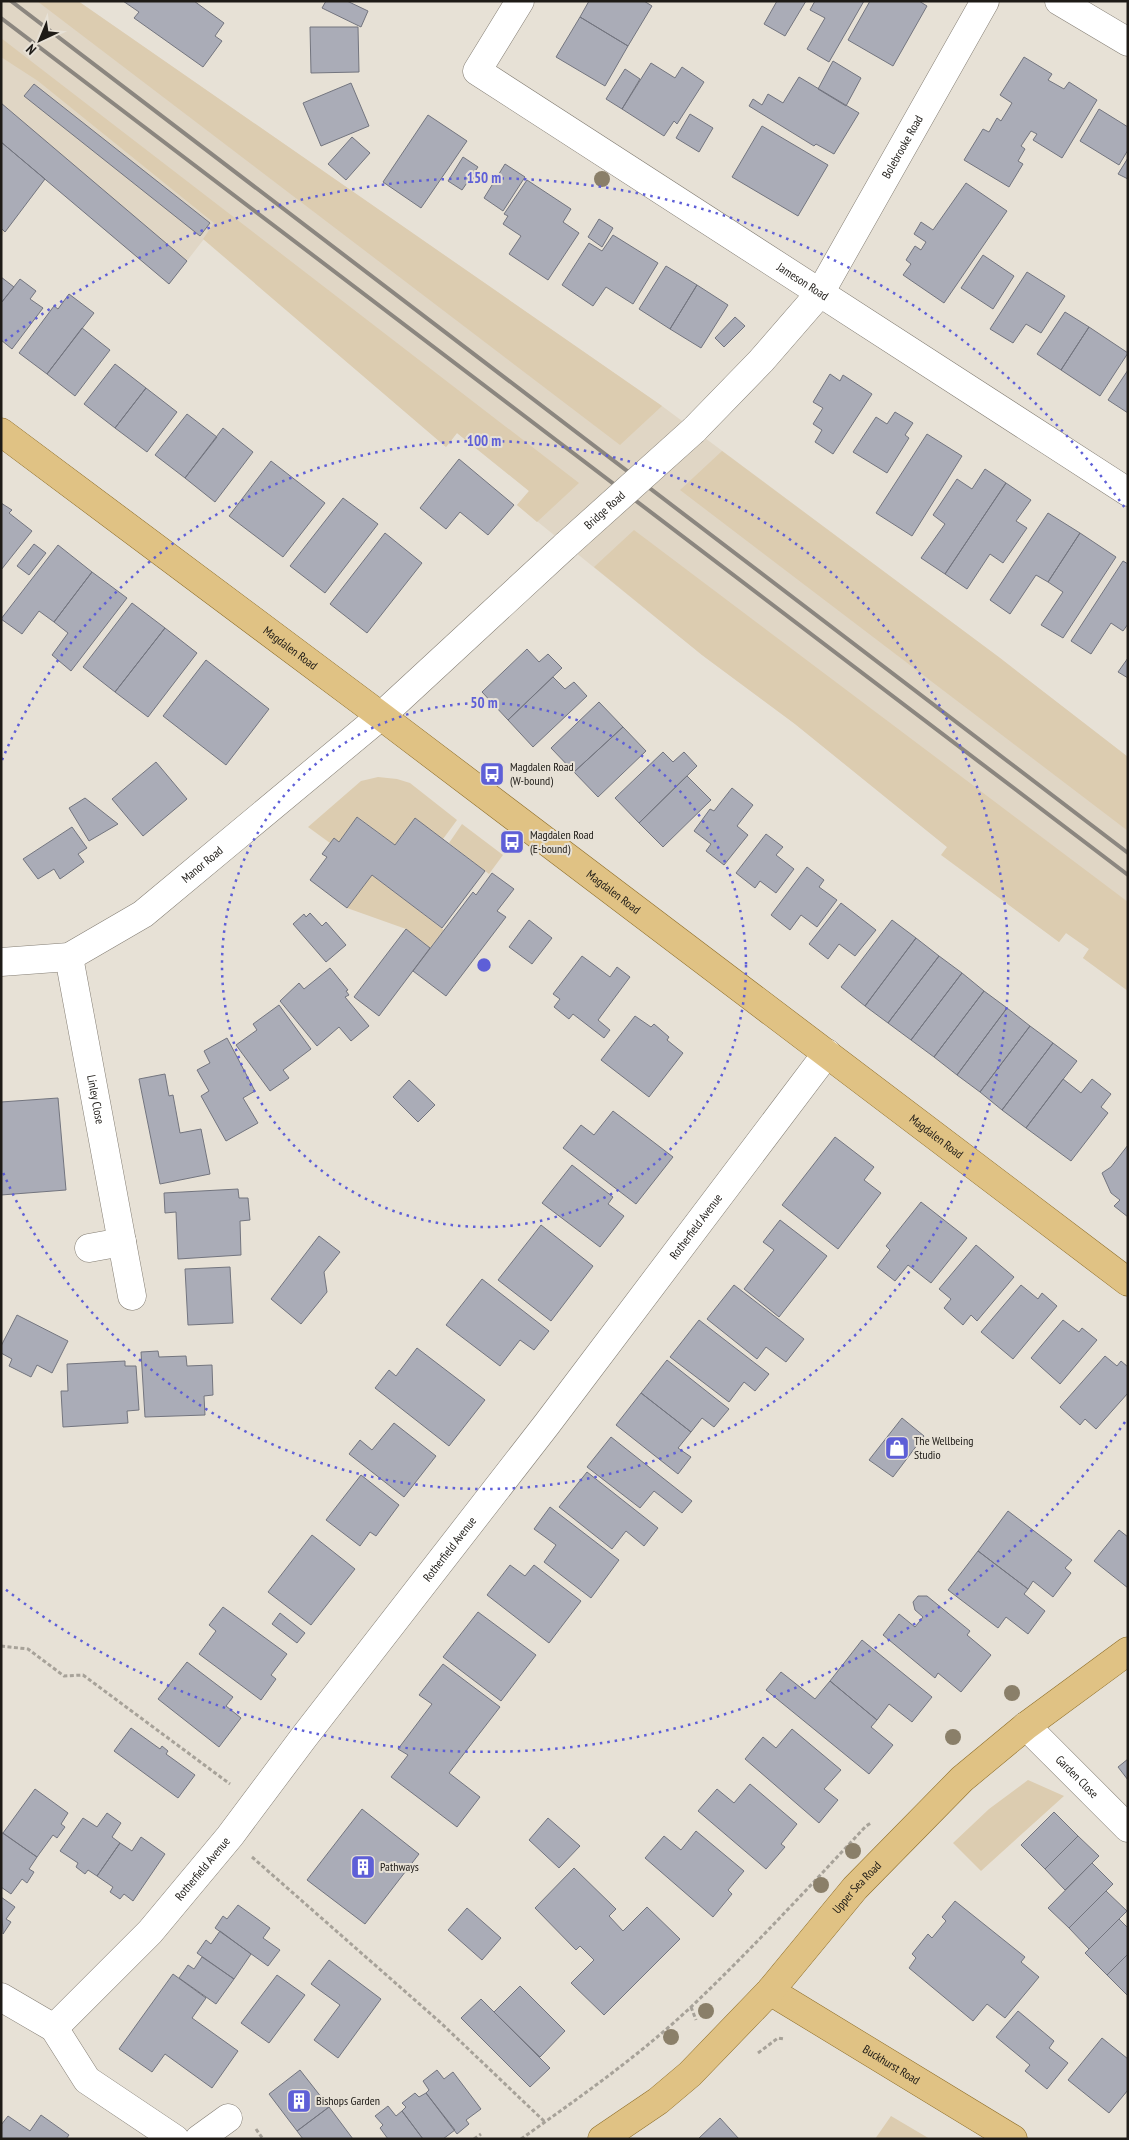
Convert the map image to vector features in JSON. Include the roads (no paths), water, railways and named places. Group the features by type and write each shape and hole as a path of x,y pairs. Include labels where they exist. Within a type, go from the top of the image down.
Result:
{"main road":[{"name":"Magdalen Road","path":"1,432 381,716 1128,1282"},
{"name":"Upper Sea Road","path":"602,2139 658,2101 690,2074 770,1991 855,1888 962,1779 1026,1726 1128,1651"},
{"name":"Buckhurst Road","path":"770,1991 1013,2139"}],"street":[{"name":"Jameson Road","path":"520,1 477,71 1128,492"},
{"name":"Bolebrooke Road","path":"820,293 985,1"},
{"path":"1059,1 1128,42"},
{"name":"Bridge Road","path":"381,716 694,430 761,361 820,293"},
{"name":"Manor Road","path":"1,962 69,957 143,914 381,716"},
{"name":"Linley Close","path":"69,957 132,1296"},
{"name":"Rotherfield Avenue","path":"54,2028 150,1932 230,1836 254,1802 547,1424 827,1053"},
{"path":"89,1248 122,1242"},
{"name":"Garden Close","path":"1026,1726 1128,1828"},
{"path":"1,1997 54,2028 87,2080 175,2139"},
{"path":"199,2139 228,2118"}],"railway":[{"path":"11,1 1128,853"},
{"path":"1,18 1128,875"}],"place":[{"name":"Magdalen Road (W-bound)","path":"492,774"},
{"name":"Magdalen Road (E-bound)","path":"512,842"},
{"name":"The Wellbeing Studio","path":"897,1448"},
{"name":"Pathways","path":"363,1867"},
{"name":"Bishops Garden","path":"299,2101"}]}
